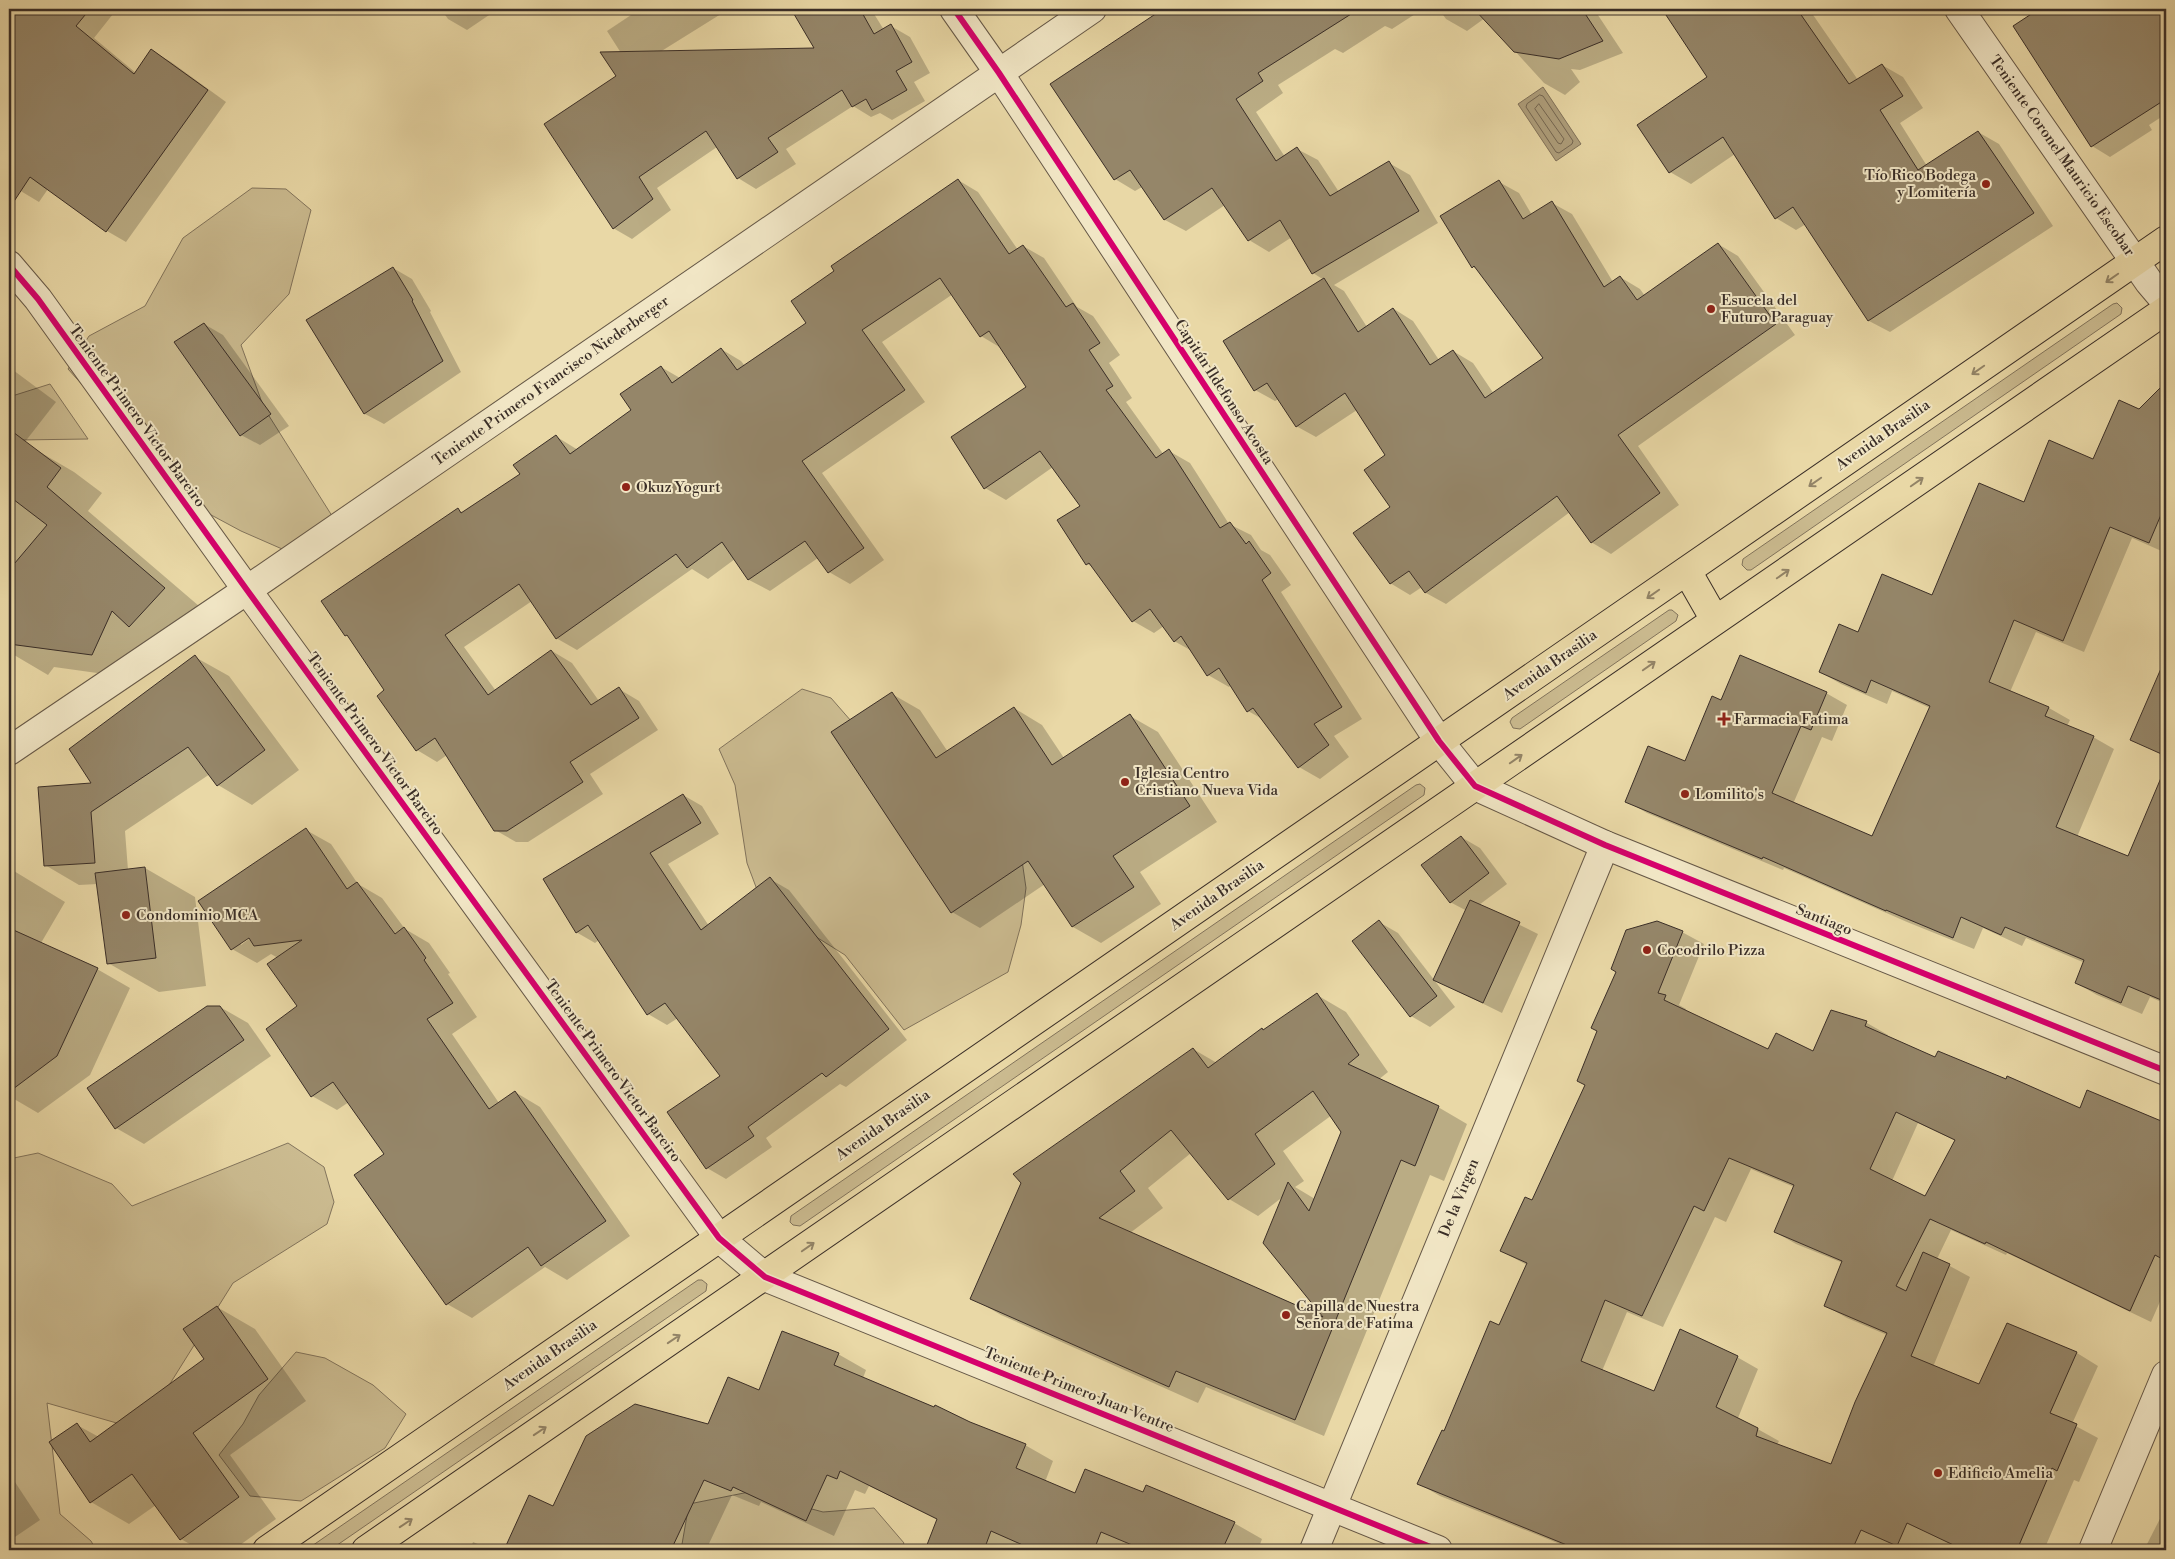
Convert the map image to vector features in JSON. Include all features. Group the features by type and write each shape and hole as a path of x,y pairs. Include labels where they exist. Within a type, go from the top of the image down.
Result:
{"main road":[{"name":"Avenida Brasilia","path":"267,1550 2166,240"},
{"path":"366,1550 765,1277 2166,310"},
{"path":"1687,571 1716,620"}],"street":[{"name":"Capitán Ildefonso Acosta","path":"954,9 999,73 1439,741 1476,786"},
{"name":"Teniente Primero Francisco Niederberger","path":"9,751 248,590 1092,9"},
{"name":"Teniente Coronel Mauricio Escobar","path":"1959,9 2149,282 2166,302"},
{"name":"Teniente Primero Victor Bareiro","path":"9,265 38,299 719,1238"},
{"name":"Santiago","path":"1476,786 1605,845 2166,1071"},
{"name":"De la Virgen","path":"1314,1550 1605,845"},
{"name":"Teniente Primero Juan Ventre","path":"719,1238 765,1277 1438,1550"},
{"path":"2092,1550 2166,1375"}],"shaded area":[{"path":"252,188 286,189 311,210 289,294 241,345 264,408 334,519 289,552 241,531 174,495 123,430 68,369 89,336 145,306 183,238"},
{"path":"2117,303 2122,308 2121,314 1751,570 1747,570 1742,565 1743,559"},
{"path":"50,384 88,439 18,440 9,451 9,397"},
{"path":"1669,610 1678,615 1676,621 1520,729 1513,728 1510,722 1512,718"},
{"path":"802,689 831,698 872,745 1016,819 1026,888 1021,925 1008,972 904,1030 845,955 762,903 747,863 735,785 719,749"},
{"path":"1420,784 1425,788 1424,795 800,1226 793,1225 790,1222 791,1216"},
{"path":"288,1143 324,1167 334,1202 327,1224 233,1283 141,1430 47,1403 60,1514 91,1541 96,1550 9,1550 9,1159 38,1153 112,1184 132,1206"},
{"path":"698,1280 702,1280 707,1284 706,1291 330,1550 306,1550"},
{"path":"296,1352 325,1358 373,1385 406,1414 385,1448 301,1501 250,1496 219,1455 243,1424 259,1395"},
{"path":"749,1492 823,1512 874,1508 904,1543 900,1550 681,1550 689,1504"}],"water":[{"path":"1543,87 1581,144 1556,161 1518,104"}],"building":[{"path":"9,9 90,9 76,26 134,74 151,49 208,90 106,232 30,177 9,209"},
{"path":"791,9 860,9 874,34 891,24 912,62 896,71 907,90 872,110 866,99 852,107 842,90 768,138 778,152 737,179 706,131 639,177 653,199 613,229 544,124 616,76 600,52 814,48"},
{"path":"1163,9 1359,9 1258,73 1263,81 1236,99 1276,161 1297,147 1330,196 1389,161 1419,211 1312,274 1280,220 1248,241 1212,188 1164,220 1130,170 1114,180 1050,84"},
{"path":"1474,9 1582,9 1603,41 1559,59 1514,52"},
{"path":"1662,9 1797,9 1849,84 1882,64 1903,96 1880,110 1918,170 1978,131 2034,213 1868,321 1793,207 1775,219 1723,137 1669,173 1637,125 1707,77"},
{"path":"2039,9 2166,9 2166,99 2091,147 2013,26"},
{"path":"958,179 1009,254 1023,245 1066,307 1073,303 1100,343 1089,350 1113,386 1106,390 1156,458 1169,449 1220,528 1230,522 1246,544 1249,541 1271,573 1262,580 1342,707 1314,724 1329,745 1298,768 1253,708 1247,712 1219,668 1207,676 1181,636 1174,642 1150,609 1132,622 1089,563 1086,565 1057,520 1080,506 1040,451 984,489 951,437 1026,387 989,331 980,337 940,278 862,330 905,390 802,461 864,548 828,573 805,541 748,580 722,542 687,568 676,554 556,639 519,584 445,635 488,695 551,650 591,705 619,687 639,718 570,762 583,782 507,831 494,831 435,738 416,751 377,696 384,690 347,635 345,636 321,601 458,508 461,513 520,474 513,465 556,435 570,454 631,410 620,394 661,366 672,383 721,348 737,370 806,323 791,301 834,271 831,266"},
{"path":"1499,180 1523,219 1552,201 1604,287 1620,276 1637,300 1718,243 1776,324 1618,435 1660,493 1591,543 1557,496 1425,593 1409,571 1390,584 1353,533 1390,507 1364,470 1385,455 1345,393 1296,427 1267,383 1254,391 1223,341 1324,278 1358,332 1393,308 1430,365 1453,350 1485,398 1543,358 1474,266 1472,268 1440,216"},
{"path":"393,267 413,300 443,361 364,414 306,320"},
{"path":"204,323 271,414 240,436 174,342"},
{"path":"2166,382 2166,503 2149,543 2110,527 2063,641 2014,620 1989,682 2049,707 2045,716 2094,736 2056,827 2128,856 2166,766 2166,1002 2128,986 2121,1003 2075,983 2084,960 2005,927 2001,935 1961,917 1953,938 1763,857 1762,859 1625,802 1648,746 1685,761 1712,696 1721,700 1740,655 1827,692 1811,730 1801,726 1772,793 1872,836 1930,706 1871,680 1866,693 1819,672 1839,624 1858,632 1882,574 1932,595 1979,483 2024,502 2049,440 2093,459 2119,400 2139,409"},
{"path":"9,429 61,468 47,487 165,588 129,627 112,611 92,655 9,644 9,570 47,525 9,496"},
{"path":"195,655 265,750 217,786 188,747 91,812 95,863 44,866 38,787 91,783 69,749"},
{"path":"2166,657 2166,756 2130,740"},
{"path":"892,692 936,758 1014,707 1052,765 1130,714 1190,806 1113,856 1134,887 1072,927 1028,861 951,913 831,732"},
{"path":"683,794 701,823 650,853 701,930 770,877 889,1029 826,1077 822,1073 748,1127 754,1136 706,1169 667,1112 720,1076 665,1003 647,1015 588,925 576,933 543,879"},
{"path":"306,828 347,889 357,882 395,934 404,927 426,958 424,960 453,1003 427,1019 489,1109 515,1091 606,1221 541,1266 528,1247 446,1305 354,1175 384,1154 333,1082 311,1097 266,1029 297,1006 267,964 302,940 254,946 249,938 231,950 198,901"},
{"path":"1461,836 1489,873 1450,903 1421,865"},
{"name":"Condominio MCA","path":"145,867 156,958 107,964 95,873"},
{"path":"1470,900 1520,922 1483,1003 1433,980"},
{"path":"1379,920 1437,996 1410,1017 1352,941"},
{"path":"1657,921 1683,931 1658,993 1666,995 1664,1000 1768,1049 1776,1033 1813,1051 1831,1010 1867,1021 1865,1026 1935,1057 1938,1051 2006,1079 2007,1076 2080,1108 2087,1090 2166,1123 2166,1261 2155,1255 2130,1311 1986,1242 1985,1244 1930,1219 1896,1286 1906,1291 1923,1252 1950,1264 1911,1356 1979,1384 2007,1323 2077,1352 2050,1413 2077,1424 2057,1471 2052,1468 2017,1550 1964,1550 1907,1523 1897,1546 1861,1530 1852,1550 1579,1550 1417,1484 1442,1430 1444,1431 1490,1321 1499,1325 1527,1263 1500,1251 1525,1197 1532,1200 1585,1085 1577,1081 1597,1031 1591,1028 1616,972 1611,969 1626,930","holes":["1896,1112 1955,1140 1925,1196 1870,1169","1729,1158 1794,1185 1774,1232 1842,1261 1824,1306 1887,1333 1855,1402 1831,1464 1756,1436 1758,1428 1716,1407 1738,1356 1680,1329 1654,1391 1581,1361 1605,1300 1642,1316 1694,1206 1704,1211"]},
{"path":"9,928 98,968 57,1056 9,1092"},
{"path":"1317,993 1359,1055 1348,1064 1439,1106 1415,1166 1401,1160 1295,1420 1176,1371 1169,1387 970,1299 1021,1183 1013,1174 1193,1048 1208,1068 1262,1028 1263,1030","holes":["1313,1091 1341,1132 1309,1211 1288,1182 1263,1243 1323,1317 1099,1218 1135,1191 1120,1171 1171,1130 1228,1200 1275,1164 1255,1134"]},
{"path":"207,1006 220,1006 244,1040 115,1129 87,1088"},
{"path":"217,1306 268,1379 193,1433 239,1497 180,1540 132,1474 90,1503 49,1442 77,1423 90,1442 204,1359 183,1329"},
{"path":"782,1331 839,1353 834,1365 1026,1444 1016,1468 1075,1493 1085,1469 1143,1492 1146,1485 1235,1522 1222,1550 1144,1550 1101,1532 1094,1550 1034,1550 991,1531 984,1550 925,1550 937,1519 840,1471 837,1479 827,1475 806,1521 733,1487 731,1491 704,1480 671,1550 504,1550 529,1495 553,1506 586,1436 635,1404 708,1424 728,1377 759,1390"}],"cycle path":[{"path":"954,9 999,73 1439,741 1475,786 1605,845 2166,1071"},
{"path":"9,265 38,299 247,590 719,1238 765,1277 1438,1550"}],"place":[{"name":"Tío Rico Bodega y Lomitería","path":"1986,184"},
{"name":"Esucela del Futuro Paraguay","path":"1711,309"},
{"name":"Okuz Yogurt","path":"626,487"},
{"name":"Farmacia Fatima","path":"1724,719"},
{"name":"Iglesia Centro Cristiano Nueva Vida","path":"1125,782"},
{"name":"Lomilito's","path":"1685,794"},
{"name":"Condominio MCA","path":"126,915"},
{"name":"Cocodrilo Pizza","path":"1647,950"},
{"name":"Capilla de Nuestra Señora de Fatima","path":"1286,1315"},
{"name":"Edificio Amelia","path":"1938,1473"}]}
